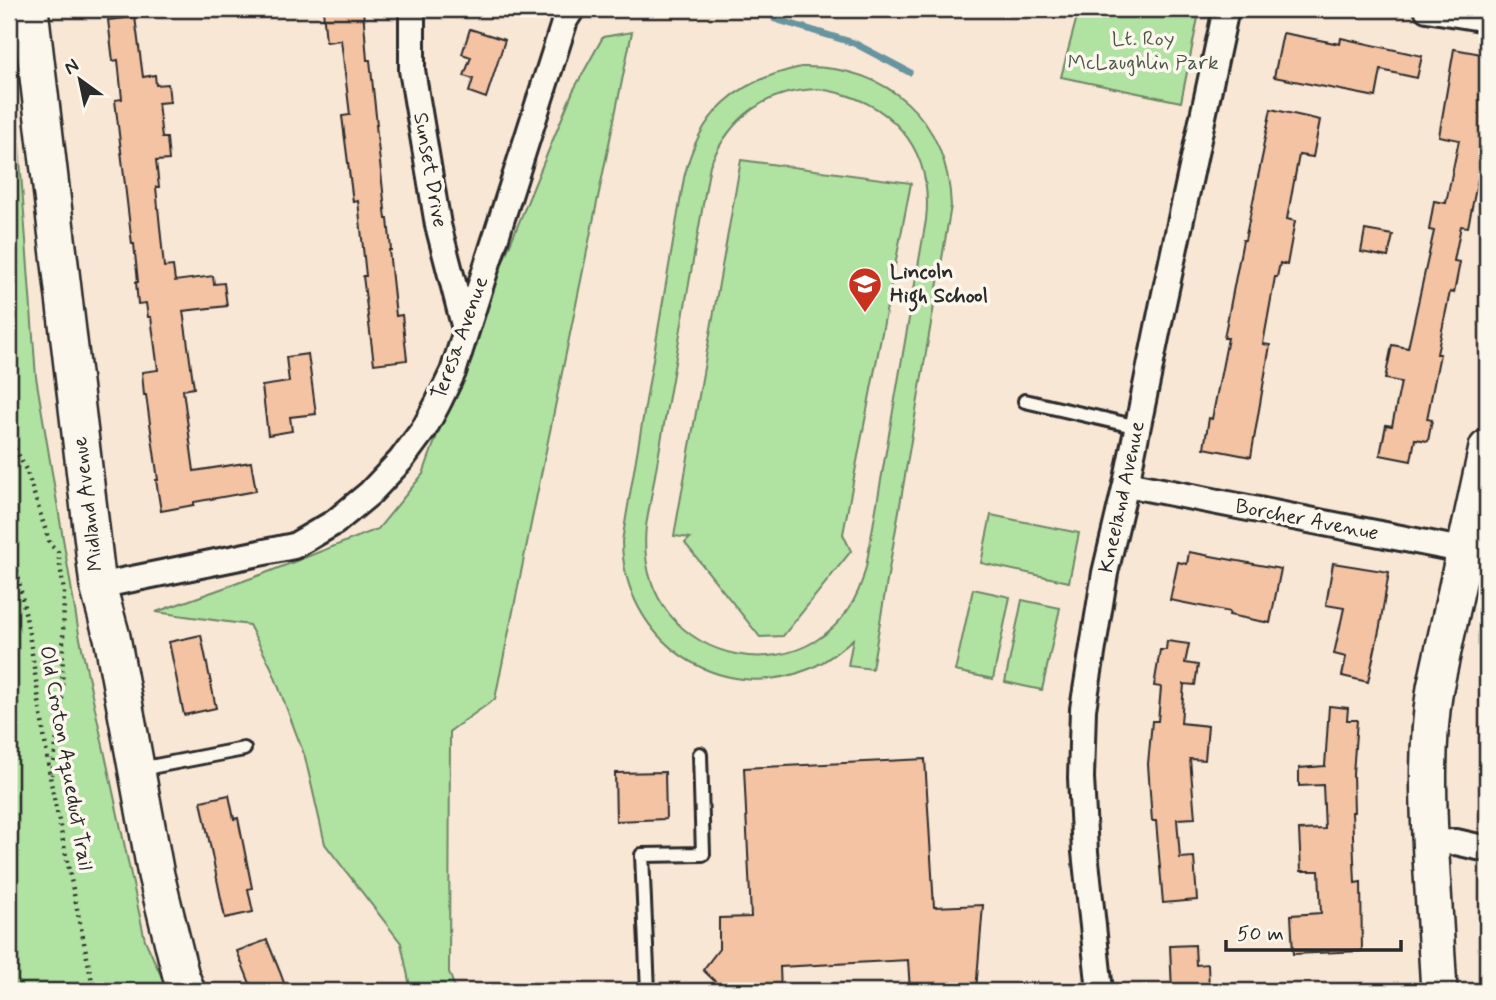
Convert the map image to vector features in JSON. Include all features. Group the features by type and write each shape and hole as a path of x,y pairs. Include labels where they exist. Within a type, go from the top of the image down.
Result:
{"street":[{"name":"Midland Avenue","path":"30,9 98,586 112,637 156,875 187,991"},
{"name":"Sunset Drive","path":"412,9 412,70 438,225 465,329"},
{"name":"Teresa Avenue","path":"98,586 294,546 335,522 383,481 401,460 424,429 453,372 565,20 572,9"},
{"name":"Kneeland Avenue","path":"1100,991 1085,852 1081,778 1083,709 1105,573 1226,9"},
{"path":"1427,9 1487,19"},
{"path":"1439,991 1428,776 1430,727 1435,688 1476,553 1487,448"},
{"name":"Borcher Avenue","path":"1126,484 1476,553"},
{"path":"1431,843 1456,842 1487,849"}],"lane":[{"path":"1024,401 1138,427"},
{"path":"136,769 244,749"},
{"path":"648,991 642,855 703,854 700,754"}],"path":[{"path":"9,436 27,472 50,544 58,552 64,591 61,698 51,783"},
{"name":"Old Croton Aqueduct Trail","path":"9,529 29,633 51,783 94,991"}],"green space":[{"path":"9,9 36,377 79,634 145,940 168,991 9,991"},
{"name":"Lt. Roy McLaughlin Park","path":"1079,9 1178,9 1199,13 1181,102 1061,77"},
{"path":"632,32 495,699 450,731 449,972 456,991 411,991 401,943 325,844 305,757 271,667 249,625 156,612 378,529 423,474 476,327 573,91 603,37"},
{"path":"801,67 832,69 861,76 886,87 908,103 925,123 939,147 947,175 951,206 872,669 848,666 853,639 827,660 809,669 774,678 741,679 709,671 681,656 657,634 639,607 627,576 622,541 684,178 691,155 699,135 724,103 757,81","holes":["819,89 867,103 902,131 923,170 927,194 926,220 866,567 846,612 816,641 778,655 738,654 700,641 669,614 650,576 646,526 710,165 718,148 739,120 766,101 782,95"]},
{"path":"741,160 911,183 843,534 851,551 783,636 760,637 685,543 690,538 674,536"},
{"path":"991,515 1079,533 1069,582 981,563"},
{"path":"973,589 1010,597 993,679 955,671"},
{"path":"1022,600 1060,608 1042,690 1005,682"}],"building":[{"path":"323,9 363,9 388,219 396,316 402,315 407,360 374,364 363,276 366,276 358,201 353,202 342,116 350,115 341,40 326,42"},
{"path":"135,17 143,77 155,75 156,85 168,84 170,102 158,103 162,138 167,138 169,160 156,161 164,267 173,266 175,281 213,276 214,284 224,283 227,306 183,311 194,388 183,390 194,471 251,462 256,491 161,511 142,372 158,370 151,317 148,317 146,303 138,304 134,244 115,100 122,99 118,60 113,61 108,20"},
{"path":"470,29 505,40 486,98 469,92 473,79 464,76 471,57 462,54"},
{"path":"1283,33 1340,44 1341,38 1422,56 1417,78 1381,70 1376,97 1274,77"},
{"path":"1454,49 1487,55 1487,135 1468,227 1461,226 1454,261 1460,262 1454,293 1450,292 1437,354 1440,354 1427,419 1432,420 1428,441 1415,439 1411,461 1380,455 1386,425 1392,426 1401,382 1385,379 1392,345 1408,348 1434,231 1429,230 1434,201 1446,203 1459,140 1439,136"},
{"path":"1271,109 1320,120 1313,157 1299,155 1287,219 1295,221 1287,265 1280,263 1275,277 1263,344 1270,345 1251,457 1204,448 1209,418 1212,419 1228,338 1224,338"},
{"path":"1365,230 1393,235 1388,257 1361,252"},
{"path":"308,354 316,414 290,417 292,431 268,435 262,386 289,382 286,357"},
{"path":"1189,552 1281,569 1270,623 1170,600 1178,562 1187,564"},
{"path":"1333,563 1389,572 1368,682 1342,676 1346,657 1334,654 1344,608 1326,605"},
{"path":"201,635 216,708 184,715 169,642"},
{"path":"1167,641 1189,644 1185,663 1198,665 1195,685 1184,684 1181,723 1208,726 1205,760 1190,759 1195,818 1177,819 1180,858 1194,857 1197,900 1163,903 1156,821 1152,821 1148,764 1152,721 1158,721 1161,687 1154,686 1160,650 1166,650"},
{"path":"1329,706 1348,708 1347,720 1357,720 1352,812 1355,883 1361,882 1362,951 1293,954 1291,915 1321,913 1319,871 1301,871 1299,830 1325,829 1323,785 1299,786 1299,768 1325,766"},
{"path":"925,759 934,907 983,905 976,991 910,991 908,960 780,967 781,991 725,991 703,970 719,949 719,918 751,917 744,768"},
{"path":"665,772 666,819 616,821 615,773"},
{"path":"229,795 234,819 238,818 252,888 248,889 253,912 225,918 201,801"},
{"path":"267,940 287,991 253,991 237,951"},
{"path":"1195,945 1196,965 1208,964 1209,991 1172,991 1170,946"}],"waterway":[{"path":"775,19 854,43 909,72"}],"place":[{"name":"Lincoln High School","path":"865,314"}]}
